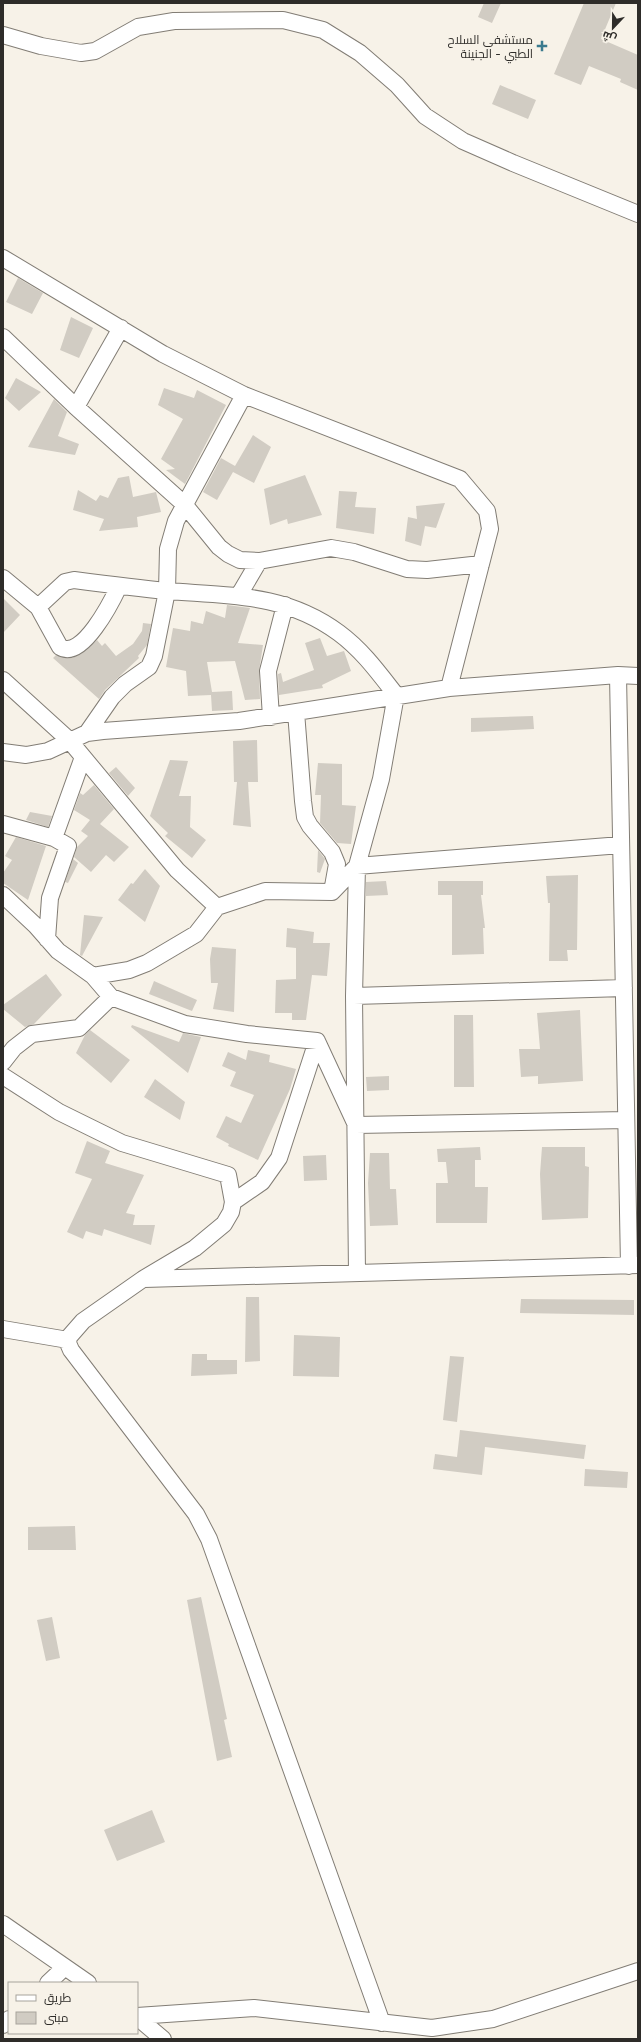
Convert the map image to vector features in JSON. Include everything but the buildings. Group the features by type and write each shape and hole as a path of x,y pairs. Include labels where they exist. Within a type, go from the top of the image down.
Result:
{"street":[{"path":"3,35 41,46 81,53 95,51 138,27 174,21 283,20 323,30 360,53 397,85 425,116 463,141 638,214"},
{"path":"3,258 164,354 244,395 460,479 487,511 490,529 449,688"},
{"path":"76,407 121,328"},
{"path":"3,337 76,407 184,504 219,547 228,554 240,560 258,561 331,548 354,552 407,569 427,570 481,564"},
{"path":"87,733 112,697 124,684 149,667 154,656 168,591 168,550 176,521 244,395"},
{"path":"239,595 258,561"},
{"path":"3,578 38,607 60,647 67,649 75,647 90,635 100,621 119,586"},
{"path":"38,607 65,582 74,580 168,591 239,595 271,600 301,610 338,632 365,655 396,695 380,780 357,866 354,996 357,1273"},
{"path":"271,717 268,671 285,605"},
{"path":"144,1279 633,1266 626,1120 618,675"},
{"path":"3,752 26,755 48,751 87,733 271,717 396,695 449,688 618,675 638,676"},
{"path":"3,680 70,740 177,870 217,908"},
{"path":"296,712 303,801 306,817 310,826 332,852 337,864 332,892"},
{"path":"54,838 84,757"},
{"path":"3,824 54,838 68,846 50,898 48,939"},
{"path":"93,976 129,970 147,963 196,934 217,908 266,891 332,892 357,866 621,845"},
{"path":"3,895 48,939 58,951 93,976 111,997 185,1024 247,1034 317,1041"},
{"path":"354,996 624,988"},
{"path":"3,1062 14,1048 32,1034 79,1028 111,997"},
{"path":"317,1041 356,1125"},
{"path":"233,1202 262,1182 279,1158 317,1041"},
{"path":"3,1076 59,1112 122,1143 228,1175 233,1202 231,1212 224,1224 195,1248 144,1279 83,1322 72,1332 68,1340 71,1350 196,1514 209,1539 382,2023"},
{"path":"356,1125 626,1120"},
{"path":"3,1329 68,1340"},
{"path":"3,1924 87,1982"},
{"path":"49,1982 65,1967"},
{"path":"138,2016 254,2008 432,2028 493,2019 638,1971"},
{"path":"138,2017 163,2039"}],"place":[{"name":"مستشفي السلاح الطبي - الجنينة","path":"542,46"}]}
